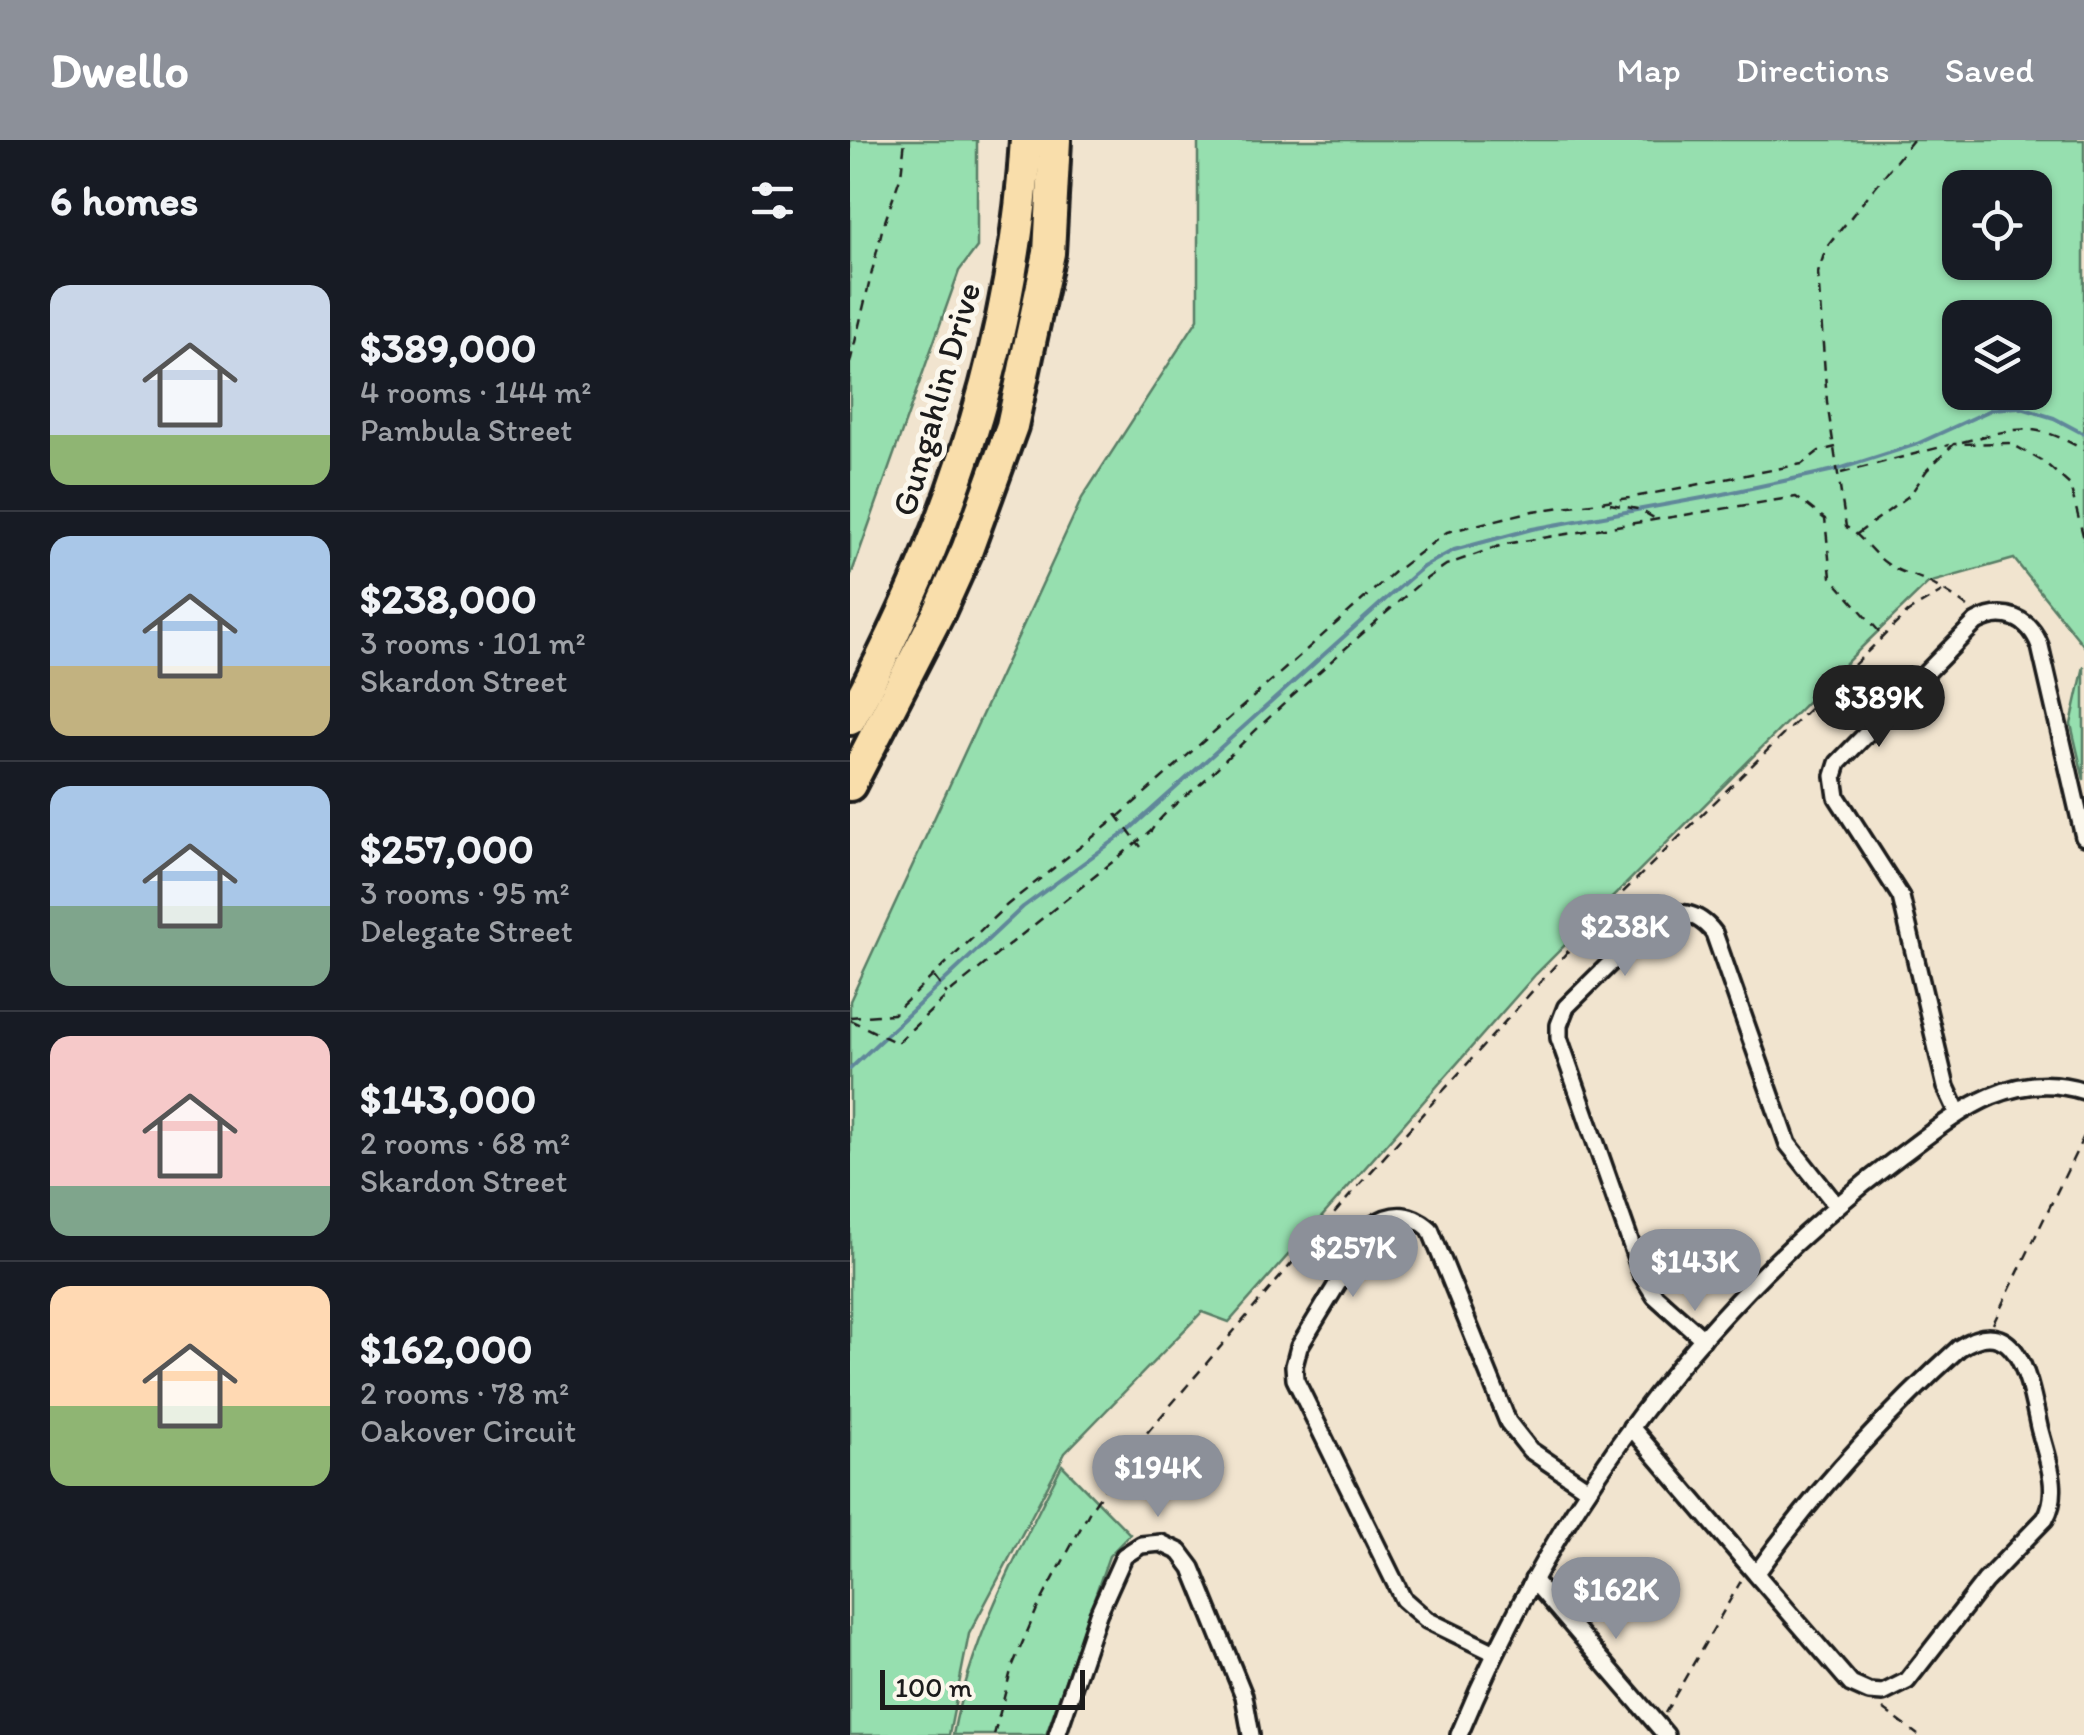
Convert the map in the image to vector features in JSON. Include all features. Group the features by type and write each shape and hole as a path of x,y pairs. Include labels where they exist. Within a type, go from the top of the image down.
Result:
{"highway":[{"path":"992,354 1010,140"},
{"name":"Gungahlin Drive","path":"850,720 936,538 978,416 1016,242 1026,140"},
{"name":"Gungahlin Drive","path":"850,784 939,612 1012,426 1049,253 1055,140"},
{"path":"1049,253 1071,140"}],"street":[{"path":"1958,1114 1946,1087 1901,897 1838,797 1834,776 1846,751 1982,618 2001,614 2014,617 2031,628 2038,640 2084,837"},
{"path":"1703,1338 1655,1296 1642,1276 1559,1038 1566,1007 1654,920 1666,914 1687,913 1705,922 1714,934 1788,1144 1837,1206"},
{"path":"1459,1735 1533,1580 1588,1488 1630,1427 1754,1283 1837,1206 1958,1114 1996,1092 2022,1085 2048,1084 2084,1091"},
{"path":"1495,1653 1427,1620 1403,1599 1296,1379 1294,1366 1300,1347 1373,1224 1406,1215 1430,1229 1508,1422 1530,1450 1588,1488"},
{"path":"1630,1427 1756,1574 1851,1684 1876,1693 1889,1692 1907,1681 1959,1612 2041,1524 2052,1506 2052,1485 2024,1364 2011,1347 1986,1338 1959,1348 1885,1418 1808,1504 1756,1574"},
{"path":"1057,1735 1116,1568 1134,1548 1154,1542 1174,1548 1189,1562 1248,1707 1251,1735"},
{"path":"1533,1580 1664,1734"}],"path":[{"path":"850,364 882,230 901,175 905,140"},
{"path":"1913,140 1826,248 1818,272 1841,508 1846,527 1885,562 1926,580 1982,618"},
{"path":"1839,474 2012,429 2040,428 2084,450"},
{"path":"1858,534 1910,495 1927,470 1954,444 2010,443 2044,462 2070,486 2084,540"},
{"path":"850,1019 894,1014 1007,905 1117,816 1394,572 1447,532 1534,512 1802,464 1819,452 1836,448"},
{"path":"850,1019 897,1043 948,995 1136,840 1344,649 1446,565 1472,553 1654,518 1796,497 1825,519 1831,576 1884,636"},
{"path":"1604,502 1638,509 1654,518"},
{"path":"994,1735 1012,1667 1037,1609 1091,1509 1128,1455 1314,1236 1602,914 1908,612 1942,592"},
{"path":"1117,816 1141,847"},
{"path":"934,977 948,995"},
{"path":"1986,1338 2084,1136"},
{"path":"1664,1734 1662,1719 1671,1703 1746,1573 1756,1574"},
{"path":"1876,1693 1888,1716 1918,1735"}],"green space":[{"path":"850,140 977,140 977,247 959,271 850,578"},
{"path":"1198,140 2084,140 2084,646 2014,559 1928,583 1536,974 1229,1322 1202,1312 1065,1453 969,1634 949,1735 850,1735 850,1001 1082,498 1198,319"},
{"path":"2084,666 2084,780 2071,724"},
{"path":"1062,1465 1130,1534 1109,1556 1046,1735 953,1735 984,1630"}],"waterway":[{"path":"850,1069 1023,907 1130,829 1423,567 1454,550 1532,529 1839,469 1917,444 1993,409 2018,407 2054,418 2084,434"}]}
